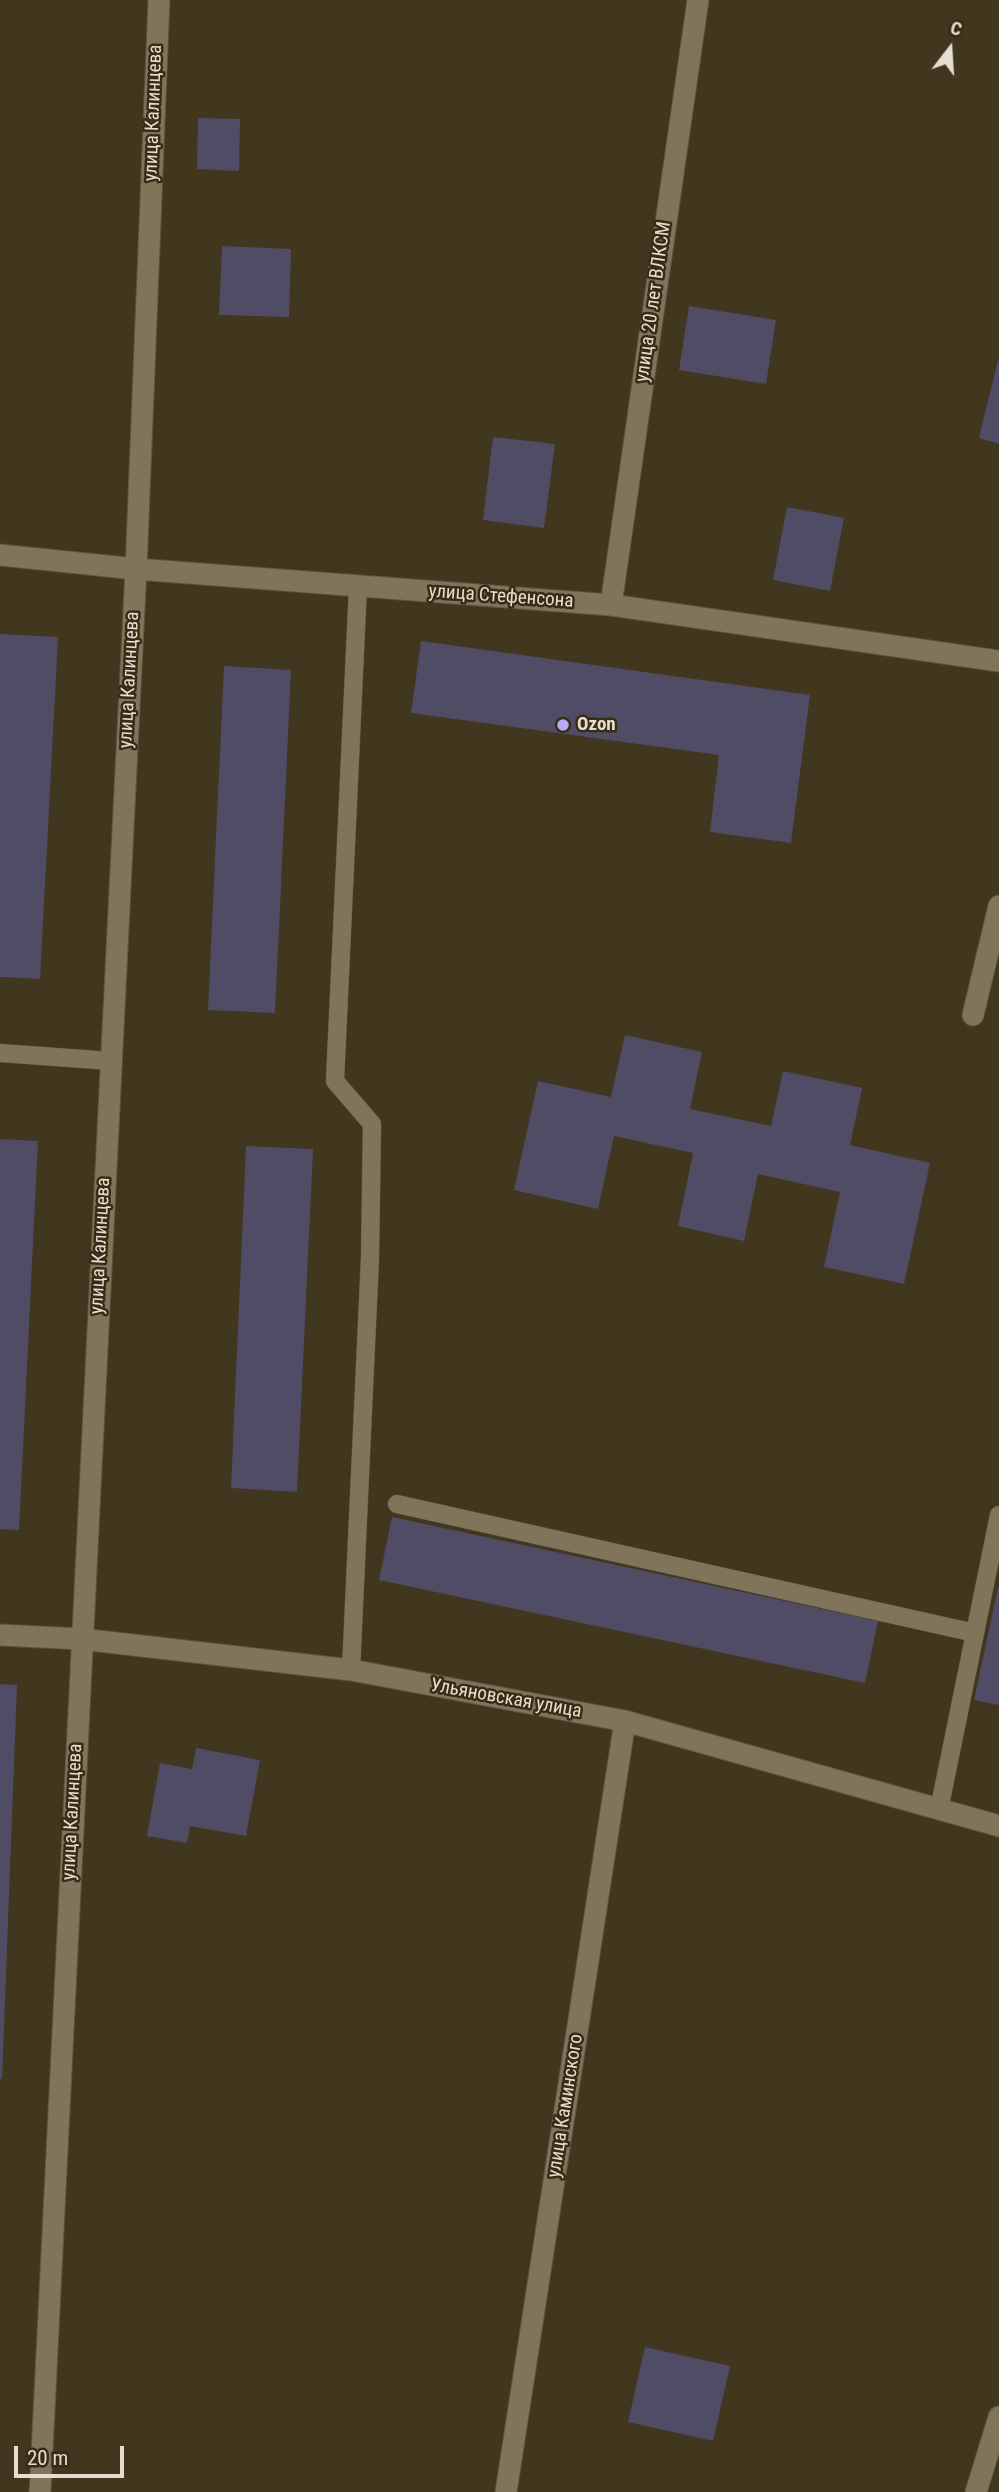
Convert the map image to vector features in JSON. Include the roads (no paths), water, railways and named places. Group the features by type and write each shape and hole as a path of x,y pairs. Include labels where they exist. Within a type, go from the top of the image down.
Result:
{"street":[{"name":"улица Калинцева","path":"40,2492 136,569 159,0"},
{"name":"улица 20 лет ВЛКСМ","path":"611,605 698,0"},
{"name":"улица Стефенсона","path":"0,555 136,569 611,605 999,661"},
{"path":"973,1016 999,906"},
{"name":"Ульяновская улица","path":"0,1635 81,1639 351,1671 625,1721 999,1826"},
{"name":"улица Каминского","path":"506,2492 625,1721"},
{"path":"976,2492 999,2417"}],"lane":[{"path":"351,1671 370,1258 372,1124 335,1081 358,586"},
{"path":"0,1053 111,1061"},
{"path":"397,1504 975,1633"},
{"path":"939,1810 999,1515"}],"place":[{"name":"Ozon","path":"563,725"}]}
